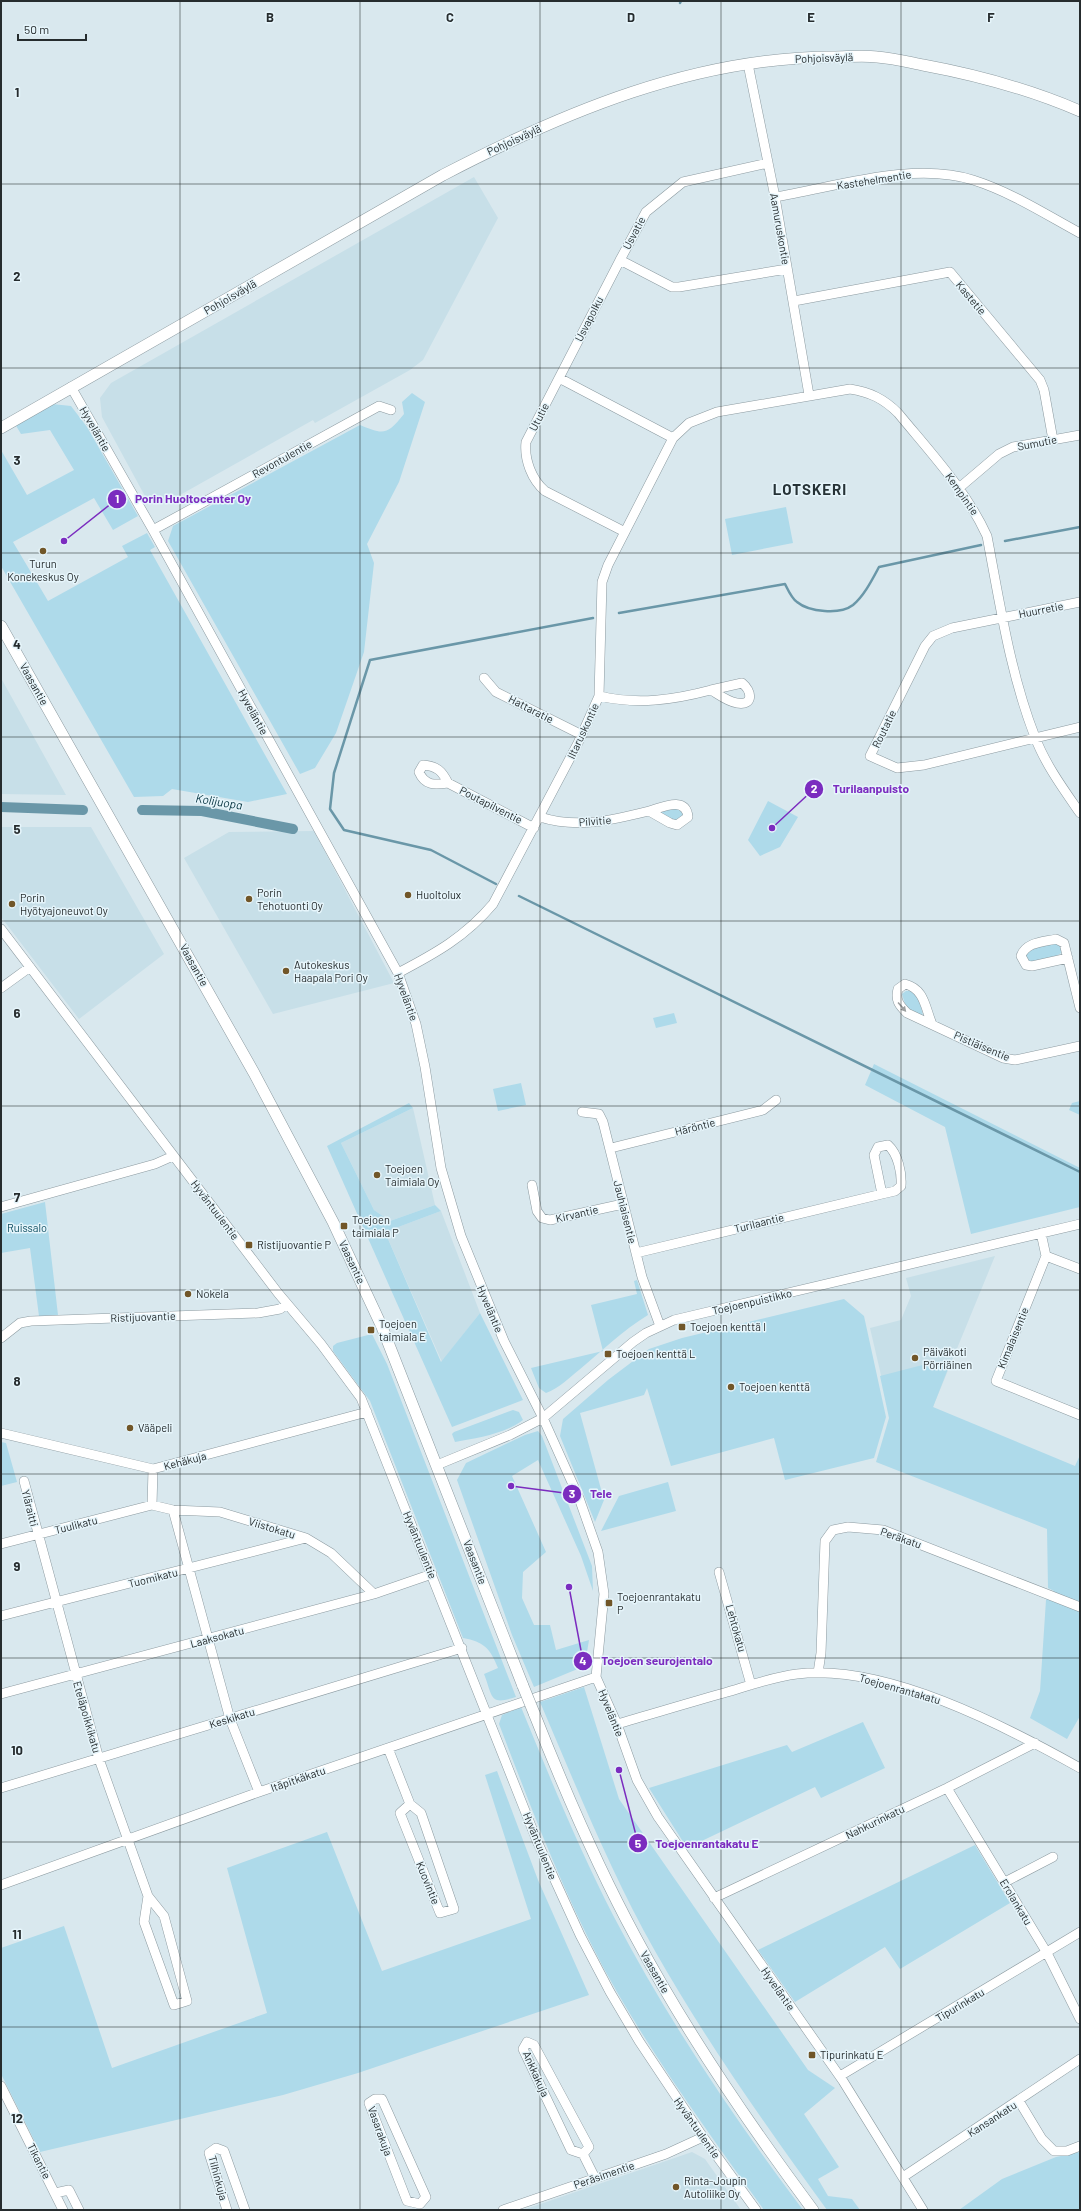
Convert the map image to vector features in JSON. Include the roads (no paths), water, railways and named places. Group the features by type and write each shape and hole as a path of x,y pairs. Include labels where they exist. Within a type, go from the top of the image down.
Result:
{"main road":[{"name":"Pohjoisväylä","path":"1,428 443,175 496,148 620,96 674,79 748,64 808,57 876,57 994,79 1048,97 1080,110"},
{"name":"Vaasantie","path":"1,626 279,1118 329,1215 382,1327 523,1686 593,1853 656,1975 725,2086 813,2210"}],"street":[{"name":"Aamuruskontie","path":"748,64 775,197 809,395"},
{"name":"Usvatie","path":"768,163 683,182 646,212 620,260 672,287 679,288 787,269"},
{"name":"Kastehelmentie","path":"775,197 906,173 932,173 972,180 995,188 1080,233"},
{"name":"Usvapolku","path":"559,378 620,260"},
{"name":"Kastetie","path":"794,301 950,272 1040,380 1044,390 1053,440"},
{"path":"559,378 674,438"},
{"name":"Ututie","path":"559,378 526,442 525,450 532,476 537,485 545,491 625,532"},
{"name":"Hyveläntie","path":"71,387 153,530 398,974 416,1024 425,1067 441,1168 451,1208 494,1320 525,1386 543,1418 579,1498 598,1552 604,1594 596,1677 644,1794 714,1898 840,2076 923,2210"},
{"name":"Kempintie","path":"674,438 689,424 702,416 809,395 850,389 863,391 882,399 898,413 959,488 979,519 987,536 1002,617 1013,664 1035,738 1051,768 1080,813"},
{"name":"Revontulentie","path":"153,530 380,406 390,410"},
{"name":"Sumutie","path":"959,488 999,454 1013,447 1080,435"},
{"name":"Iltaruskontie","path":"398,974 456,940 477,923 493,904 540,817 582,735 599,696 602,582 608,565 674,438"},
{"name":"Huurretie","path":"1002,617 1080,602"},
{"name":"Routatie","path":"1002,617 952,628 932,636 925,646 870,756 897,768 924,765 1035,738"},
{"name":"Hattaratie","path":"484,678 496,692 582,735"},
{"path":"599,696 653,702 710,690"},
{"path":"1035,738 1080,727"},
{"name":"Poutapilventie","path":"448,783 534,828"},
{"name":"Pilvitie","path":"540,817 551,820 585,823 608,821 649,811"},
{"name":"Hyväntuulentie","path":"1,929 287,1304 347,1377 367,1412 462,1648 537,1841 580,1934 610,1992 639,2041 703,2136 756,2210"},
{"path":"1068,958 1032,966 1026,965 1021,956 1024,949 1029,945 1056,939 1064,943 1068,958 1080,1008"},
{"path":"1,988 30,967"},
{"name":"Pistiäisentie","path":"932,1024 920,992 914,986 906,984 898,989 896,997 899,1004 912,1015 1003,1058 1015,1060 1080,1046"},
{"name":"Häröntie","path":"611,1148 763,1110 776,1100"},
{"name":"Jauhiaisentie","path":"582,1112 599,1114 611,1148 623,1204 647,1296 660,1326"},
{"name":"Turilaantie","path":"636,1253 895,1191 901,1186 902,1180 895,1151 888,1145 878,1147 874,1155 882,1194"},
{"path":"1,1207 155,1164 173,1156"},
{"name":"Kirvantie","path":"532,1185 537,1211 542,1218 550,1220 623,1204"},
{"name":"Toejoenpuistikko","path":"437,1465 510,1435 543,1418 633,1342 660,1326 674,1320 1080,1224"},
{"path":"1041,1233 1046,1256 1080,1269"},
{"name":"Kimalaisentie","path":"1046,1256 996,1382 1080,1414"},
{"name":"Ristijuovantie","path":"1,1338 20,1323 31,1321 258,1313 280,1309 287,1304"},
{"name":"Kehäkuja","path":"1,1433 153,1469 367,1412"},
{"path":"152,1505 153,1469"},
{"name":"Yläraitti","path":"24,1481 37,1535"},
{"name":"Viistokatu","path":"152,1505 172,1510 220,1512 306,1538 331,1553 374,1594"},
{"name":"Tuulikatu","path":"1,1544 152,1505"},
{"path":"172,1510 230,1719 260,1792"},
{"name":"Peräkatu","path":"818,1673 821,1653 825,1541 833,1530 848,1526 883,1530 1080,1607"},
{"name":"Eteläpoikkikatu","path":"37,1535 99,1759 148,1896 164,1916 187,2001 174,2005 144,1922 148,1896"},
{"name":"Tuomikatu","path":"1,1616 306,1538"},
{"name":"Lehtokatu","path":"719,1572 751,1685"},
{"name":"Laaksokatu","path":"1,1694 208,1640 374,1594 432,1574"},
{"name":"Keskikatu","path":"1,1788 462,1648"},
{"name":"Toejoenrantakatu","path":"616,1724 771,1679 818,1673 850,1675 888,1684 952,1704 1035,1743 1080,1768"},
{"name":"Itäpitkäkatu","path":"1,1885 260,1792 487,1713 596,1677"},
{"name":"Nahkurinkatu","path":"714,1898 947,1788 1035,1743"},
{"name":"Kuovintie","path":"388,1748 410,1804 421,1812 454,1909 440,1913 400,1813 410,1804"},
{"name":"Erolankatu","path":"947,1788 1047,1953 1080,2019"},
{"path":"1004,1882 1053,1857"},
{"name":"Tipurinkatu","path":"840,2076 1080,1932"},
{"name":"Ankkakuja","path":"583,2154 589,2147 534,2045 527,2042 523,2049 571,2150 583,2154 595,2178"},
{"name":"Kansankatu","path":"903,2177 1080,2060"},
{"name":"Tikantie","path":"1,2086 63,2210"},
{"name":"Vasarakuja","path":"382,2099 426,2197 421,2207 407,2201 369,2103 375,2100 382,2099"},
{"path":"1019,2101 1042,2139 1054,2151 1067,2151 1080,2146"},
{"name":"Peräsimentie","path":"503,2210 666,2154 703,2136"},
{"name":"Tilhinkuja","path":"227,2210 210,2153 216,2148 224,2151 245,2210"},
{"name":"Tikantie","path":"55,2193 70,2190 79,2210"}],"waterway":[{"path":"1005,541 1080,527"},
{"path":"619,613 785,584 793,599 802,605 817,610 840,610 853,605 861,597 868,588 879,567 981,545"},
{"path":"496,884 431,850 344,830 330,809 334,773 370,660 593,618"},
{"name":"Kolijuopa","path":"1,807 83,810"},
{"name":"Kolijuopa","path":"142,810 202,811 293,829"},
{"path":"519,896 1080,1172"}],"place":[{"name":"Porin Huoltocenter Oy","path":"64,541"},
{"name":"Turun Konekeskus Oy","path":"43,551"},
{"name":"Turilaanpuisto","path":"772,828"},
{"name":"Huoltolux","path":"408,895"},
{"name":"Porin Tehotuonti Oy","path":"249,899"},
{"name":"Porin Hyötyajoneuvot Oy","path":"12,904"},
{"name":"Autokeskus Haapala Pori Oy","path":"286,971"},
{"name":"Toejoen Taimiala Oy","path":"377,1175"},
{"name":"Toejoen taimiala P","path":"344,1226"},
{"name":"Ristijuovantie P","path":"249,1245"},
{"name":"Nokela","path":"188,1294"},
{"name":"Toejoen kenttä I","path":"682,1327"},
{"name":"Toejoen taimiala E","path":"371,1330"},
{"name":"Toejoen kenttä L","path":"608,1354"},
{"name":"Päiväkoti Pörriäinen","path":"915,1358"},
{"name":"Toejoen kenttä","path":"731,1387"},
{"name":"Vääpeli","path":"130,1428"},
{"name":"Tele","path":"511,1486"},
{"name":"Toejoen seurojentalo","path":"569,1587"},
{"name":"Toejoenrantakatu P","path":"609,1603"},
{"name":"Toejoenrantakatu E","path":"619,1770"},
{"name":"Tipurinkatu E","path":"812,2055"},
{"name":"Rinta-Joupin Autoliike Oy","path":"676,2187"}],"district":[{"name":"LOTSKERI","path":"810,490"}],"park label":[{"name":"Ruissalo","path":"27,1228"}]}
